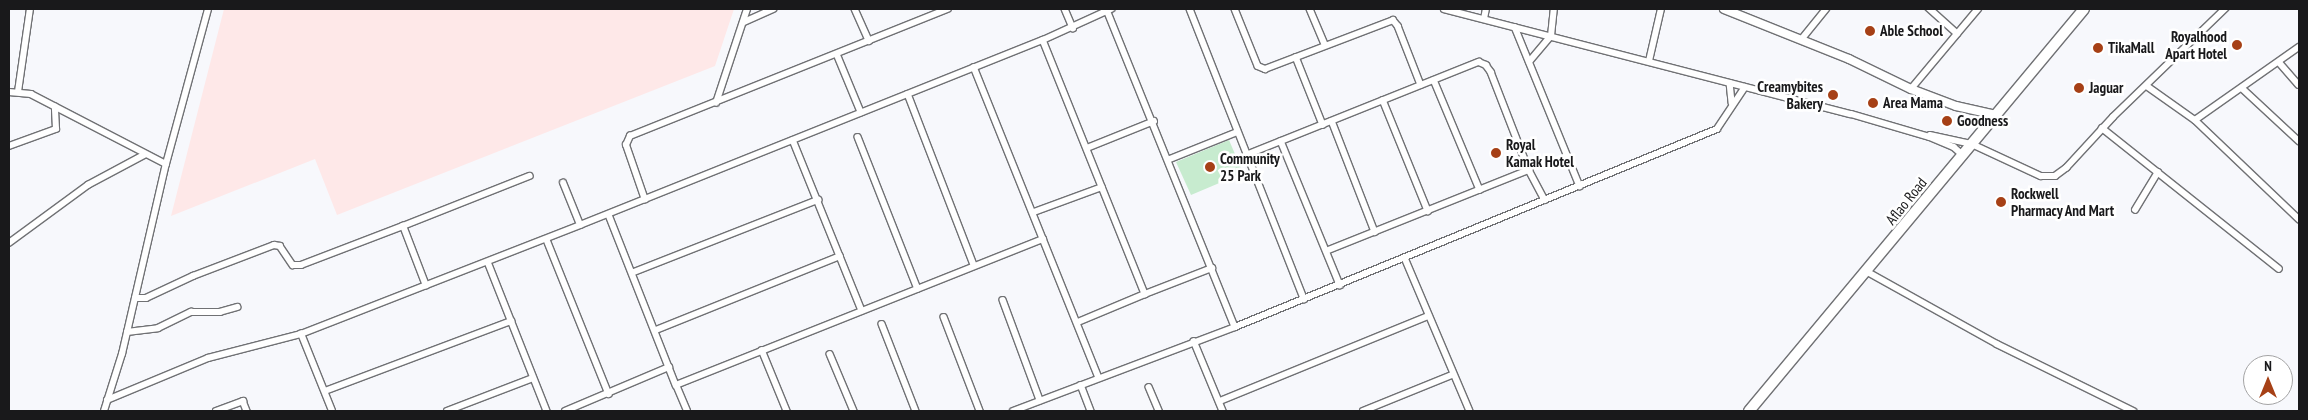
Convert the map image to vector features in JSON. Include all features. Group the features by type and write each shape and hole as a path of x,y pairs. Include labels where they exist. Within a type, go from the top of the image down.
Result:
{"highway":[{"name":"Aflao Road","path":"1749,411 2084,9"}],"street":[{"path":"18,92 30,9"},
{"path":"104,411 127,332 166,164 208,9"},
{"path":"716,103 747,9"},
{"path":"744,22 773,9"},
{"path":"856,9 869,42"},
{"path":"645,200 626,140 948,9"},
{"path":"1065,9 1073,28"},
{"path":"1190,9 1304,299"},
{"path":"1235,9 1260,69 1393,20 1398,26 1421,85"},
{"path":"1310,9 1324,45"},
{"path":"1444,9 1745,86 1896,127 1958,141 1967,150"},
{"path":"1484,19 1486,9"},
{"path":"1529,62 1551,36 1554,9"},
{"path":"1649,61 1661,9"},
{"path":"1724,9 1801,40 1911,89 1956,106 1996,115"},
{"path":"1801,40 1826,9"},
{"path":"1929,9 1957,34"},
{"path":"1911,89 1978,9"},
{"path":"1896,127 2041,176 2055,176 2066,168 2102,128 2225,9"},
{"path":"106,400 208,358 301,334 546,240 1073,28 1109,10 1170,159 1235,327"},
{"path":"1514,26 1580,186"},
{"path":"1043,40 1145,294"},
{"path":"2195,120 2299,47"},
{"path":"837,54 861,112"},
{"path":"1296,57 1323,125"},
{"path":"1246,155 1479,62 1486,64 1529,170 1545,200"},
{"path":"2279,62 2299,85"},
{"path":"974,67 1034,212 1099,378"},
{"path":"1434,80 1480,190"},
{"path":"1730,83 1732,103"},
{"path":"1013,411 1340,285 1717,129 1732,103 1745,86"},
{"path":"2147,86 2195,120 2299,219"},
{"path":"2242,88 2299,142"},
{"path":"9,92 31,94 144,155 166,164"},
{"path":"908,94 974,266"},
{"path":"1383,100 1428,211"},
{"path":"9,146 56,129 55,107"},
{"path":"1332,121 1375,232"},
{"path":"1087,148 1154,122"},
{"path":"2102,128 2279,269"},
{"path":"1170,159 1237,132"},
{"path":"858,137 918,289"},
{"path":"794,140 862,311"},
{"path":"1281,141 1340,285"},
{"path":"9,243 88,184 144,155"},
{"path":"1326,252 1529,170"},
{"path":"2135,210 2158,172"},
{"path":"135,298 146,298 209,269 274,245 280,246 293,265 301,265 529,176"},
{"path":"563,183 580,225"},
{"path":"1034,212 1102,187"},
{"path":"634,272 818,200"},
{"path":"609,215 634,272 687,411"},
{"path":"403,226 426,286"},
{"path":"676,385 1043,239"},
{"path":"546,240 609,394"},
{"path":"656,330 840,256"},
{"path":"1405,258 1452,375 1470,411"},
{"path":"488,262 547,411"},
{"path":"1078,322 1212,268"},
{"path":"1866,271 1997,344 2133,411"},
{"path":"1002,300 1040,400"},
{"path":"127,332 158,328 191,312 220,312 237,307"},
{"path":"1220,401 1428,316"},
{"path":"944,317 980,411"},
{"path":"325,391 511,321"},
{"path":"882,324 916,411"},
{"path":"301,334 332,411"},
{"path":"1194,341 1224,411"},
{"path":"762,350 786,411"},
{"path":"830,354 854,411"},
{"path":"565,411 669,367"},
{"path":"1363,411 1452,375"},
{"path":"447,411 533,378"},
{"path":"1081,385 1091,411"},
{"path":"1149,388 1159,411"},
{"path":"216,411 242,401 247,411"}],"shaded area":[{"path":"224,9 734,9 715,66 337,215 315,159 171,216"}],"green space":[{"name":"Community 25 Park","path":"1229,140 1243,173 1191,195 1176,162"}],"place":[{"name":"Able School","path":"1870,31"},
{"name":"Royalhood Apart Hotel","path":"2237,45"},
{"name":"TikaMall","path":"2098,48"},
{"name":"Jaguar","path":"2079,88"},
{"name":"Creamybites Bakery","path":"1833,95"},
{"name":"Area Mama","path":"1873,103"},
{"name":"Goodness","path":"1947,121"},
{"name":"Royal Kamak Hotel","path":"1496,153"},
{"name":"Community 25 Park","path":"1210,167"},
{"name":"Rockwell Pharmacy And Mart","path":"2001,202"}]}
